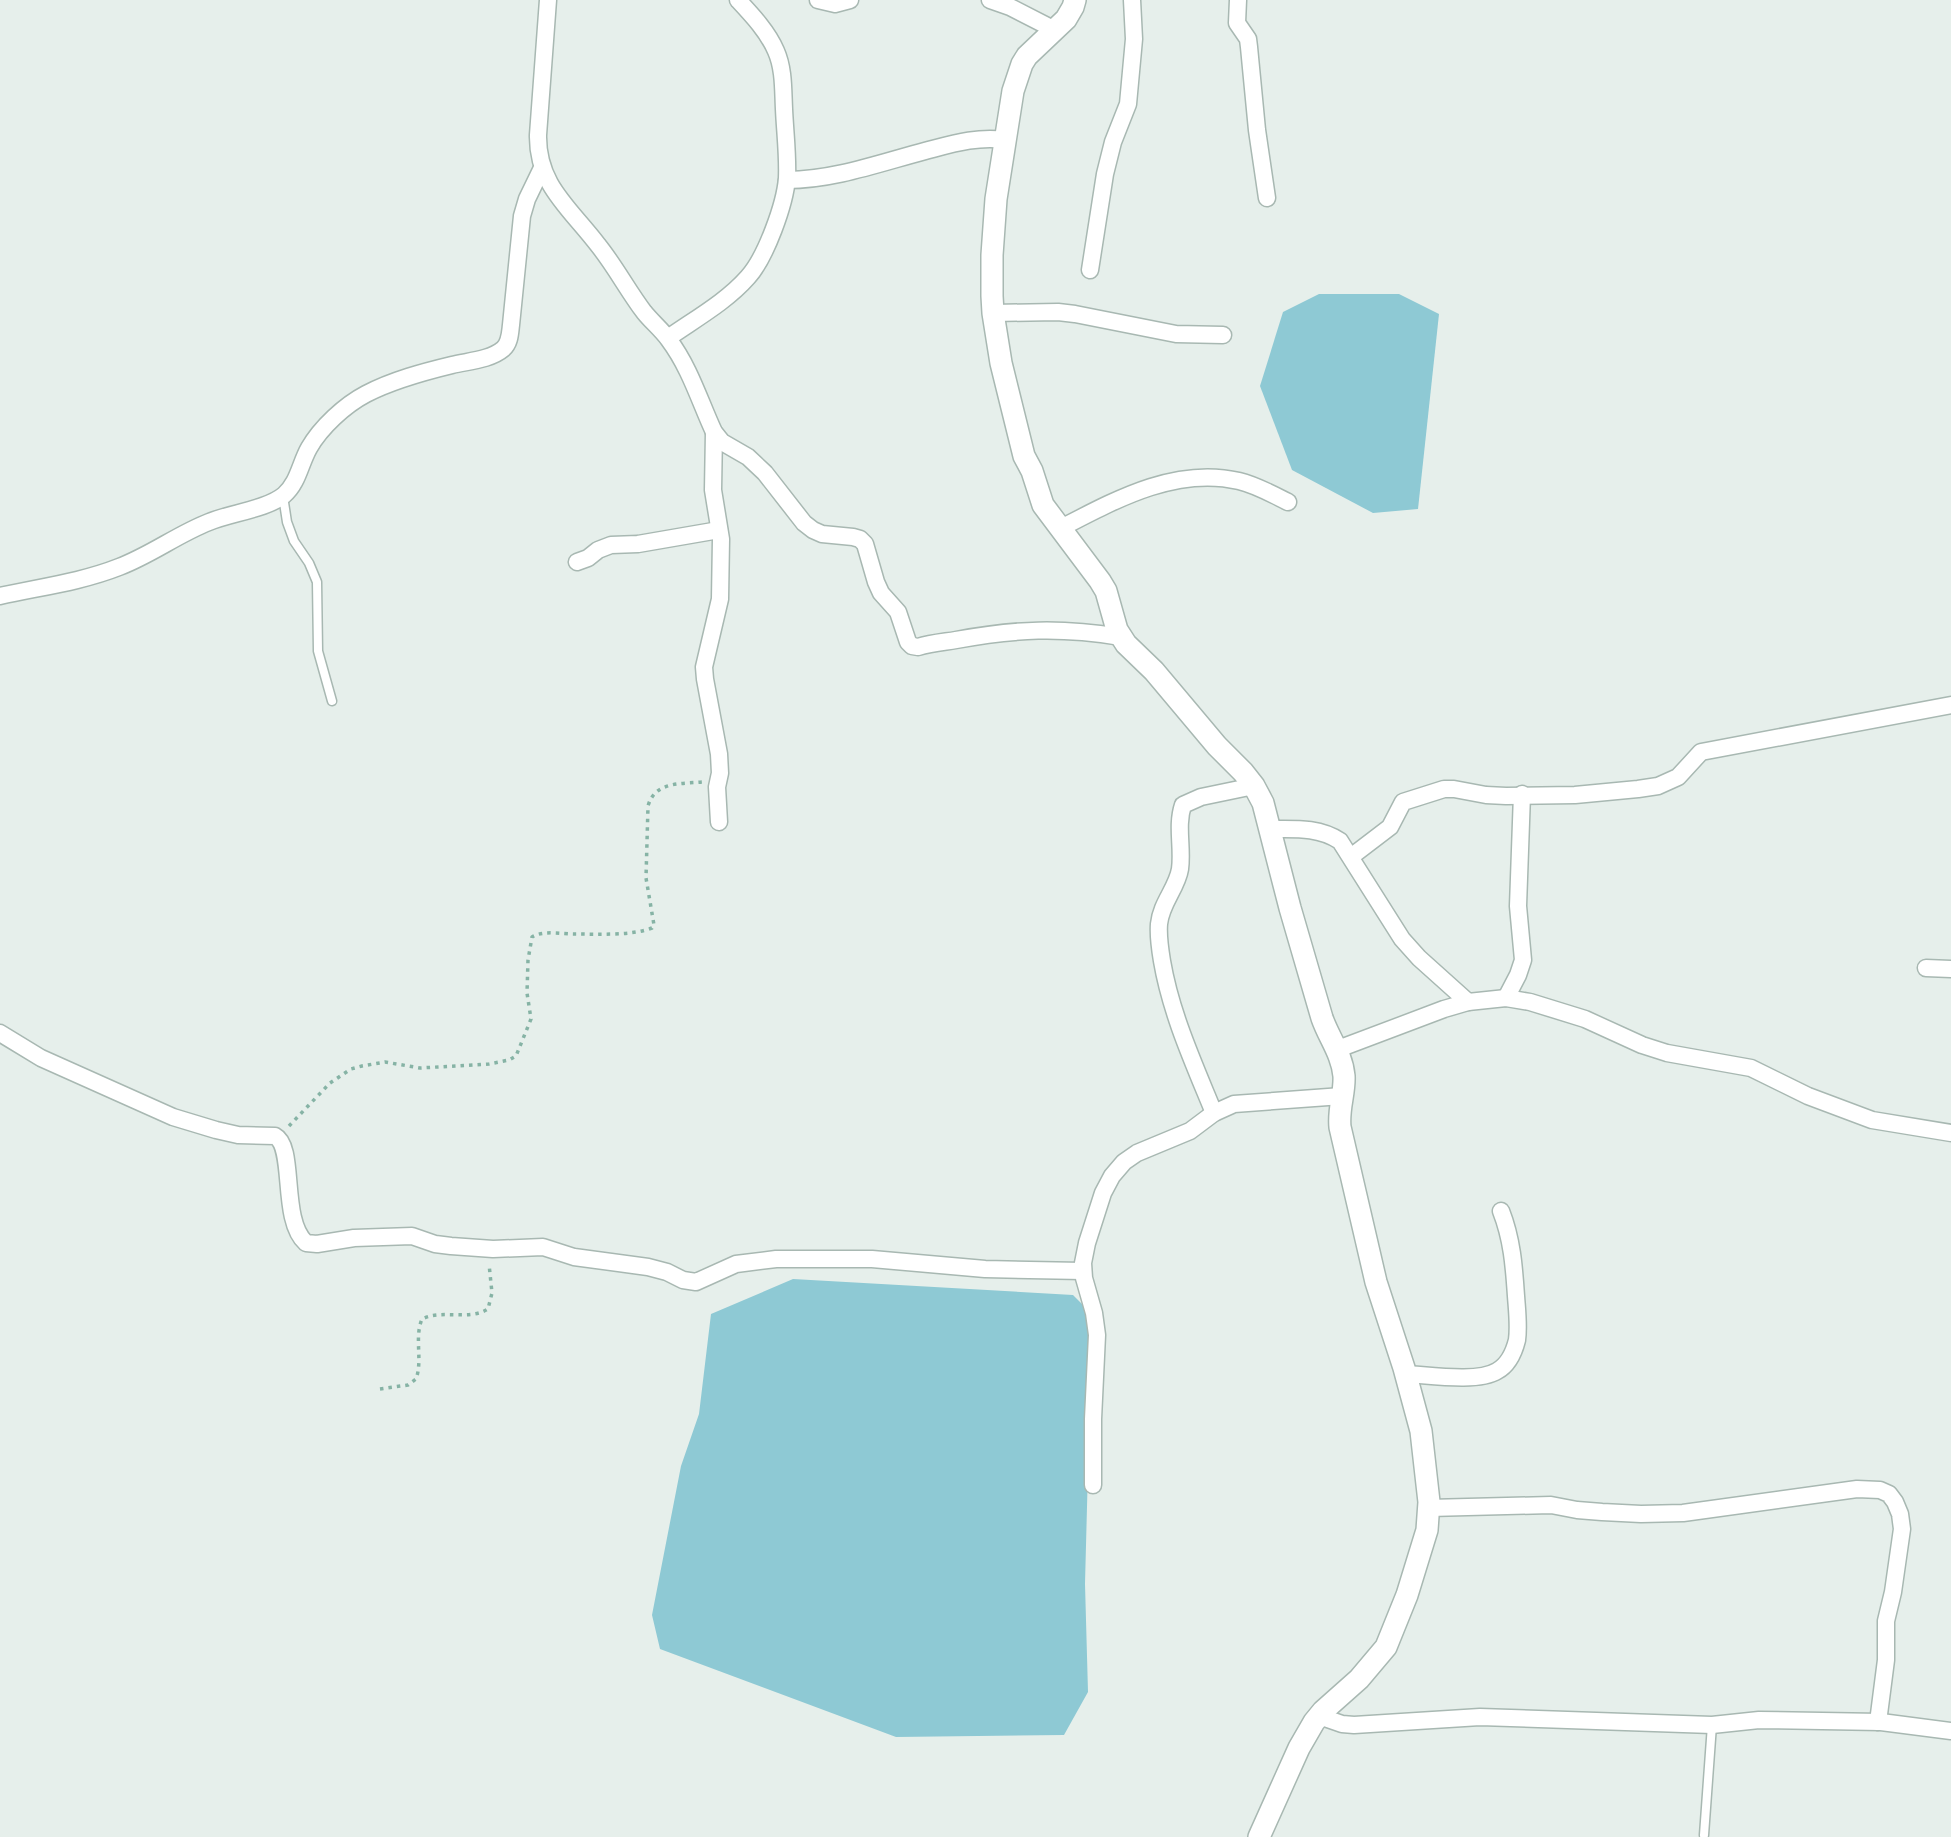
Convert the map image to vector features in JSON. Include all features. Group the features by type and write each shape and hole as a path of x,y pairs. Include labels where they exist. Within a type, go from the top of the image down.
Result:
{"street":[{"path":"548,0 538,135 538,153 542,168 549,185 617,270 644,312 668,338 693,383 714,432 722,442 748,457 765,473 804,523 813,530 822,534 853,537 865,544 881,593 898,612 908,642 912,646 1031,629 1121,637"},
{"path":"668,338 729,295 749,276 759,262 773,229 787,180 780,65 769,38 738,0"},
{"path":"818,0 835,4 850,0"},
{"path":"990,0 1055,30"},
{"path":"1074,0 1066,19 1033,49 1022,64 1013,91 996,199 992,255 993,313 1001,363 1024,456 1044,505 1106,590 1121,637 1243,772 1263,803 1325,1029 1338,1049 1344,1073 1339,1106 1340,1127 1366,1241 1421,1432 1429,1508 1421,1556 1386,1647 1359,1679 1319,1716 1299,1748 1258,1837"},
{"path":"1090,270 1105,174 1130,92 1134,39 1132,0"},
{"path":"1238,0 1237,23 1250,47 1257,130 1267,198"},
{"path":"787,180 802,180 851,170 967,140 1005,140"},
{"path":"0,596 91,577 119,568 205,523 261,507 283,496 290,488 320,433 350,404 383,386 486,356 505,347 511,325 522,216 542,168"},
{"path":"993,313 1058,312 1176,334 1223,335"},
{"path":"714,432 713,490 722,553 720,599 704,667 718,738 719,822"},
{"path":"1061,528 1149,487 1193,479 1239,481 1256,486 1288,502"},
{"path":"577,562 611,545 719,530"},
{"path":"1352,856 1390,827 1402,802 1444,789 1486,795 1575,795 1658,786 1678,777 1701,752 1951,705"},
{"path":"1214,1112 1168,991 1158,925 1161,911 1179,873 1180,813 1183,805 1202,797 1254,786"},
{"path":"1506,998 1523,960 1518,906 1522,794"},
{"path":"1271,829 1305,829 1330,834 1340,841 1352,856 1402,939 1468,1002"},
{"path":"1926,968 1951,969"},
{"path":"1338,1049 1444,1009 1468,1002 1506,998 1531,1002 1585,1019 1667,1054 1751,1069 1808,1096 1872,1120 1951,1133"},
{"path":"0,1034 41,1058 173,1116 227,1133 279,1138 286,1157 287,1186 293,1218 299,1236 306,1243 412,1236 443,1245 493,1249 543,1247 574,1256 648,1267 696,1282 736,1264 776,1259 872,1259 985,1269 1083,1271"},
{"path":"1093,1485 1097,1335 1083,1263 1103,1193 1112,1175 1136,1153 1190,1131 1214,1112 1234,1104 1342,1096"},
{"path":"1405,1374 1485,1376 1497,1371 1513,1352 1518,1328 1514,1259 1512,1243 1501,1211"},
{"path":"1429,1508 1551,1504 1602,1512 1683,1513 1857,1489 1880,1490 1889,1494 1900,1514 1902,1529 1886,1621 1886,1660 1878,1722"},
{"path":"1319,1716 1354,1726 1480,1717 1712,1725 1759,1720 1878,1722 1951,1731"}],"lane":[{"path":"283,496 287,522 294,541 309,563 317,582 318,651 331,701"},
{"path":"1704,1835 1712,1725"}],"path":[{"path":"279,1138 330,1083 351,1069 384,1062 420,1068 489,1065 516,1056 531,1018 527,993 532,937 541,933 594,934 652,928 654,925 646,878 650,800 654,793 664,786 718,781"},
{"path":"380,1389 408,1385 416,1379 422,1320 436,1315 479,1314 488,1309 492,1293 490,1259 493,1249"}],"water":[{"path":"1319,294 1399,294 1439,314 1418,509 1373,513 1292,470 1260,386 1283,312"},
{"path":"793,1279 1073,1295 1088,1310 1091,1352 1085,1584 1088,1692 1064,1735 896,1737 660,1649 652,1615 681,1466 699,1414 711,1314"}]}
